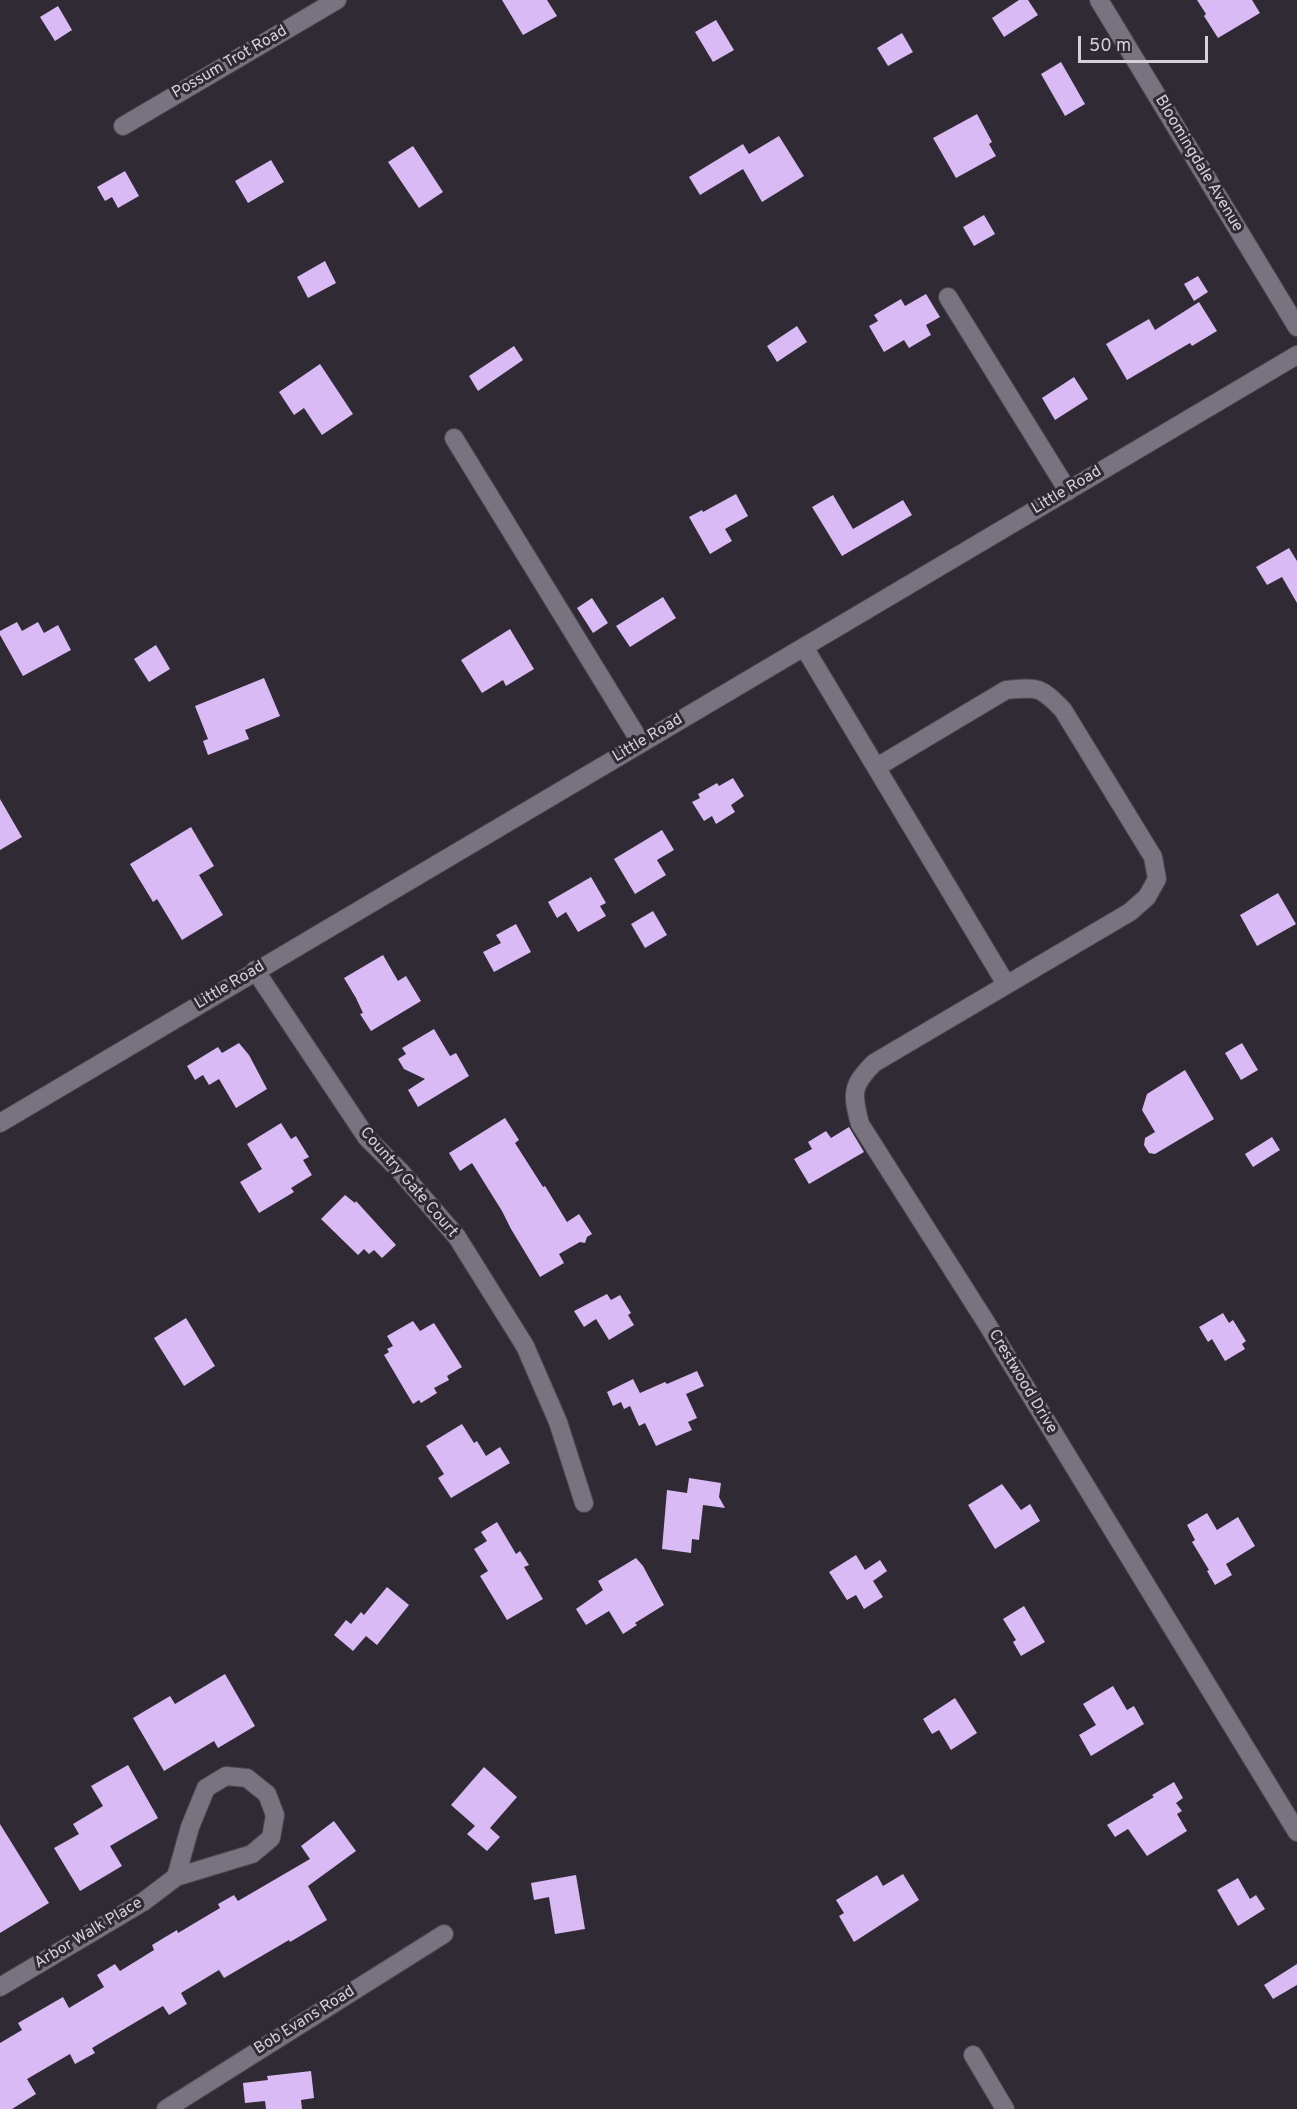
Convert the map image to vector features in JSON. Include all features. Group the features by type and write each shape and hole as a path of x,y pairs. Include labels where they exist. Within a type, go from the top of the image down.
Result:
{"street":[{"name":"Possum Trot Road","path":"123,126 338,0"},
{"name":"Bloomingdale Avenue","path":"1099,0 1297,327"},
{"path":"948,297 1068,491"},
{"name":"Little Road","path":"0,1123 1297,355"},
{"path":"454,438 641,743"},
{"path":"804,647 1006,984"},
{"name":"Crestwood Drive","path":"877,767 1006,690 1030,688 1046,692 1063,710 1153,857 1157,879 1148,897 1130,912 874,1063 859,1078 854,1101 860,1124 987,1324 1297,1832"},
{"name":"Country Gate Court","path":"255,970 367,1138 400,1171 457,1237 525,1346 558,1422 584,1503"},
{"name":"Arbor Walk Place","path":"0,1987 143,1902 176,1877 252,1854 271,1838 275,1815 267,1794 248,1778 226,1776 206,1788 190,1827 176,1877"},
{"name":"Bob Evans Road","path":"166,2109 444,1934"},
{"path":"973,2055 1005,2109"}],"building":[{"path":"502,0 547,0 557,16 523,35"},
{"path":"1019,0 1028,0 1038,15 1004,37 992,18"},
{"path":"1197,0 1252,0 1260,13 1218,38"},
{"path":"58,6 72,30 55,41 40,17"},
{"path":"716,20 734,50 713,62 695,32"},
{"path":"902,33 913,52 888,66 877,48"},
{"path":"1061,62 1085,104 1065,116 1041,74"},
{"path":"977,114 992,142 989,144 996,156 956,178 933,138"},
{"path":"779,136 804,176 762,202 743,169 700,195 689,177 743,144 749,154"},
{"path":"413,146 443,192 419,208 388,162"},
{"path":"271,160 284,182 248,203 235,181"},
{"path":"125,171 139,196 118,208 112,197 105,201 97,187"},
{"path":"984,215 995,234 974,246 963,227"},
{"path":"325,261 336,283 308,298 297,277"},
{"path":"1198,276 1208,292 1194,301 1184,284"},
{"path":"926,294 940,317 926,325 931,335 909,348 904,340 884,352 869,326 878,321 874,315 901,299 905,306"},
{"path":"1199,302 1217,331 1192,346 1190,343 1127,380 1106,344 1149,319 1155,330"},
{"path":"797,326 807,342 777,362 767,346"},
{"path":"514,346 523,360 478,391 469,376"},
{"path":"320,364 353,414 322,435 304,408 294,415 279,392"},
{"path":"1074,377 1088,399 1055,420 1042,398"},
{"path":"736,494 748,516 725,529 732,541 710,554 689,517"},
{"path":"833,495 853,529 903,500 912,515 842,556 812,507"},
{"path":"1289,548 1297,561 1297,603 1282,577 1267,585 1256,567"},
{"path":"663,597 676,618 630,647 616,626"},
{"path":"592,598 608,623 593,633 577,608"},
{"path":"17,622 22,631 38,622 44,633 58,625 71,650 23,676 0,635 0,631"},
{"path":"510,629 534,669 506,686 503,680 482,693 461,660"},
{"path":"156,645 170,669 149,682 134,659"},
{"path":"264,678 280,716 245,730 249,739 208,755 203,741 208,739 195,706"},
{"path":"733,778 744,796 731,805 735,812 716,824 712,816 704,821 692,802 700,798 698,794 717,783 719,786"},
{"path":"0,799 22,837 0,850"},
{"path":"191,827 214,866 199,875 223,915 182,940 157,899 153,902 130,864"},
{"path":"662,830 674,850 657,860 666,875 635,894 614,859"},
{"path":"591,877 606,903 600,906 606,916 578,932 566,912 557,918 548,902"},
{"path":"1278,893 1296,924 1257,946 1240,915"},
{"path":"653,911 667,935 645,948 631,924"},
{"path":"516,924 531,952 494,972 483,952 501,943 496,935"},
{"path":"383,955 398,981 406,976 421,1001 371,1031 360,1014 363,1013 344,978"},
{"path":"434,1029 450,1056 456,1053 469,1076 418,1107 408,1090 425,1079 404,1069 398,1059 406,1054 402,1048"},
{"path":"239,1043 249,1055 267,1089 236,1108 219,1079 209,1085 203,1075 195,1080 187,1066 218,1047 222,1053"},
{"path":"1242,1043 1258,1070 1241,1080 1225,1053"},
{"path":"1185,1070 1214,1119 1155,1154 1149,1153 1144,1145 1145,1138 1155,1132 1142,1110 1147,1094"},
{"path":"505,1118 519,1140 515,1143 567,1222 579,1214 592,1234 587,1237 585,1243 580,1242 559,1254 564,1263 540,1277 472,1163 460,1171 449,1153"},
{"path":"281,1123 291,1139 296,1136 309,1157 303,1160 312,1175 291,1188 294,1192 259,1213 240,1182 262,1169 247,1144"},
{"path":"849,1127 864,1152 809,1184 794,1159 812,1149 808,1142 826,1131 831,1138"},
{"path":"1272,1137 1280,1150 1253,1167 1245,1154"},
{"path":"345,1195 355,1203 356,1201 396,1245 382,1258 374,1250 369,1254 364,1249 358,1255 321,1219"},
{"path":"607,1294 611,1300 620,1295 631,1313 628,1315 634,1325 609,1340 596,1319 584,1327 574,1311"},
{"path":"1223,1313 1229,1323 1233,1320 1246,1341 1242,1344 1245,1349 1225,1361 1212,1339 1208,1342 1199,1327"},
{"path":"186,1318 215,1366 184,1386 154,1338"},
{"path":"413,1321 420,1331 434,1323 462,1367 447,1376 449,1380 434,1388 437,1393 421,1403 419,1400 413,1404 384,1355 389,1352 387,1349 393,1346 387,1336"},
{"path":"697,1371 704,1386 686,1394 697,1418 688,1422 692,1430 656,1446 645,1423 639,1426 630,1406 624,1409 621,1402 613,1406 607,1392 633,1379 640,1393"},
{"path":"462,1424 486,1456 500,1447 510,1463 451,1498 438,1478 444,1474 426,1446"},
{"path":"689,1478 721,1483 719,1497 725,1508 703,1505 699,1540 692,1539 691,1553 662,1549 667,1490 687,1493"},
{"path":"1002,1484 1021,1510 1030,1504 1040,1521 995,1549 968,1505"},
{"path":"1207,1513 1217,1530 1238,1517 1255,1546 1226,1564 1232,1575 1215,1585 1192,1542 1195,1540 1187,1525"},
{"path":"497,1522 516,1554 520,1551 529,1565 524,1567 543,1599 507,1620 480,1576 488,1571 474,1549 487,1541 481,1532"},
{"path":"856,1555 865,1570 880,1560 887,1571 873,1581 883,1597 864,1609 856,1595 847,1600 829,1572"},
{"path":"636,1558 643,1566 664,1605 635,1623 637,1625 623,1634 609,1611 586,1625 576,1609 603,1590 598,1581"},
{"path":"387,1587 409,1605 377,1645 366,1636 353,1651 334,1635 346,1620 351,1624 361,1612 364,1615"},
{"path":"1024,1606 1045,1642 1021,1656 1013,1642 1016,1640 1003,1619"},
{"path":"225,1674 255,1726 218,1748 214,1741 164,1771 133,1718 170,1696 175,1704"},
{"path":"1113,1686 1127,1710 1134,1706 1144,1724 1091,1756 1079,1735 1096,1725 1083,1704"},
{"path":"955,1698 977,1733 951,1750 939,1730 932,1734 923,1719"},
{"path":"128,1765 158,1818 110,1846 122,1866 80,1891 54,1848 79,1834 73,1824 103,1806 91,1786"},
{"path":"484,1767 517,1797 490,1828 500,1837 487,1851 467,1834 475,1826 451,1805"},
{"path":"1174,1782 1183,1798 1176,1803 1182,1811 1177,1814 1187,1831 1147,1856 1128,1829 1115,1837 1107,1825 1154,1797 1152,1795"},
{"path":"334,1821 356,1851 308,1886 327,1920 224,1978 219,1970 181,1993 187,2004 169,2015 163,2006 92,2048 95,2053 75,2064 70,2054 27,2079 36,2094 12,2109 0,2109 0,2043 22,2030 18,2023 63,1997 69,2008 104,1987 97,1975 115,1964 120,1971 154,1950 152,1945 177,1930 178,1933 220,1908 218,1904 234,1895 238,1901 310,1859 301,1846"},
{"path":"0,1824 49,1903 0,1933"},
{"path":"903,1874 919,1900 854,1942 839,1916 844,1913 836,1900 877,1875 883,1886"},
{"path":"576,1875 585,1929 555,1934 549,1897 534,1900 531,1883"},
{"path":"1238,1878 1250,1899 1256,1895 1265,1909 1238,1926 1217,1890"},
{"path":"1297,1964 1297,1985 1273,1999 1264,1985"},
{"path":"311,2071 314,2098 301,2100 302,2109 266,2109 265,2101 245,2103 243,2083 268,2080 267,2076"}]}
